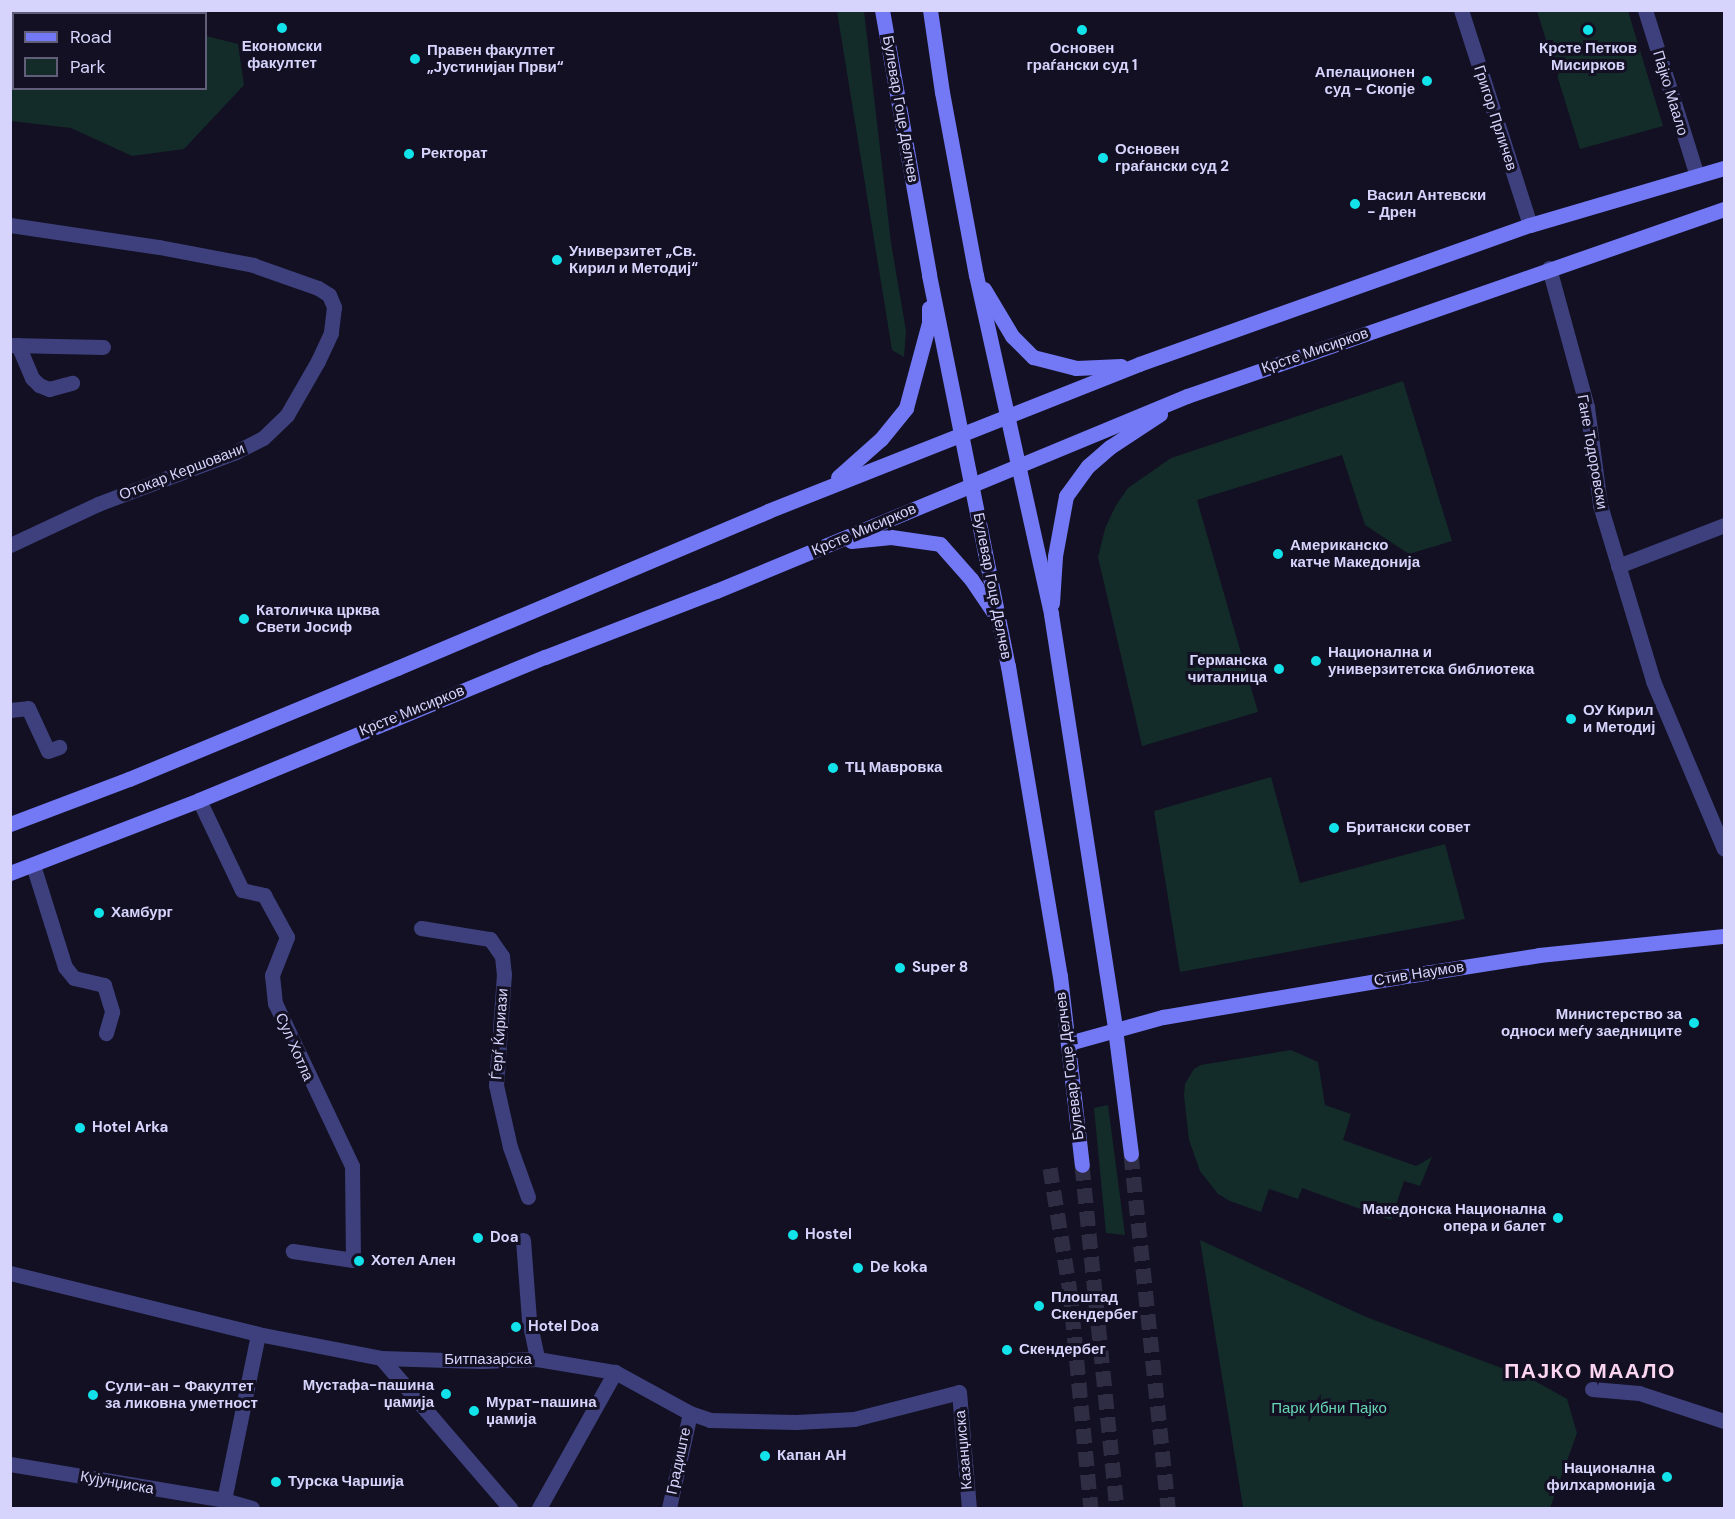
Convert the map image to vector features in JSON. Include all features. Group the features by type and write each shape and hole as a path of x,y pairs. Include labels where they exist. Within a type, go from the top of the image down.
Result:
{"street":[{"name":"Булевар Гоце Делчев","path":"882,10 929,275 1002,630 1069,1043 1082,1165"},
{"path":"930,10 942,92 976,275 1051,614 1115,1029 1131,1154"},
{"name":"Григор Прличев","path":"1461,10 1530,225"},
{"name":"Пајко Маало","path":"1645,10 1697,176"},
{"path":"10,824 279,717 817,491 1139,363 1530,225 1725,168"},
{"name":"Крсте Мисирков","path":"10,873 199,800 545,657 834,543 1186,396 1725,209"},
{"name":"Отокар Кершовани","path":"10,225 159,247 253,265 318,288 328,295 334,308 331,333 318,361 287,415 263,438 236,452 98,504 10,545"},
{"name":"Гане Тодоровски","path":"1550,268 1587,407 1600,505 1618,566 1653,681 1725,849"},
{"path":"817,491 861,458 906,408 929,323 929,275"},
{"path":"976,275 1012,336 1033,357 1076,368 1139,363"},
{"path":"72,383 49,389 39,385 32,378 14,345 103,347"},
{"path":"1051,614 1055,556 1066,496 1088,466 1110,447 1186,396"},
{"path":"1618,566 1725,525"},
{"path":"834,543 891,537 914,538 940,544 990,604 1002,630"},
{"path":"10,710 28,708 54,749"},
{"name":"Сул Хотла","path":"199,800 242,890 264,895 287,937 272,975 275,1004 352,1166 353,1260 293,1251"},
{"path":"33,866 65,967 74,978 104,985 112,1012 106,1033"},
{"name":"Ѓерѓ Ќириази","path":"421,928 490,939 502,956 504,974 496,1085 510,1147 528,1197"},
{"name":"Стив Наумов","path":"1069,1043 1163,1017 1539,955 1725,936"},
{"path":"523,1240 529,1320 537,1359"},
{"name":"Битпазарска","path":"10,1272 258,1334 381,1358 481,1361 537,1359 615,1372 690,1413 710,1420 796,1422 854,1419 959,1392"},
{"path":"224,1500 258,1334"},
{"path":"381,1358 510,1509"},
{"path":"539,1509 615,1372"},
{"path":"1592,1389 1640,1393 1725,1421"},
{"name":"Казанџиска","path":"959,1392 969,1509"},
{"name":"Градиште","path":"669,1509 690,1413"},
{"name":"Кујунџиска","path":"10,1464 205,1503 224,1500 252,1509"}],"green space":[{"path":"104,10 112,12 12,12 12,90 207,90 207,36 238,44 244,85 184,149 132,156 71,128 11,121 11,11"},
{"path":"837,11 864,11 891,243 906,331 904,357 892,350"},
{"path":"1537,11 1628,11 1663,126 1580,149"},
{"path":"1403,381 1452,541 1409,554 1365,525 1342,455 1197,500 1258,712 1142,746 1098,557 1105,529 1115,507 1128,488 1171,458"},
{"path":"1271,777 1300,883 1445,844 1465,919 1180,972 1154,811"},
{"path":"1291,1050 1318,1062 1325,1105 1351,1114 1343,1140 1416,1166 1432,1157 1420,1186 1404,1181 1391,1220 1302,1188 1298,1199 1269,1189 1261,1212 1230,1201 1218,1194 1200,1171 1189,1140 1184,1095 1185,1084 1194,1069 1201,1065"},
{"path":"1108,1105 1125,1235 1106,1233 1094,1108"},
{"name":"Парк Ибни Пајко","path":"1200,1240 1366,1317 1533,1380 1567,1399 1577,1433 1550,1508 1243,1507"}],"tunnel":[{"path":"1131,1154 1168,1508"},
{"path":"1082,1165 1117,1508"},
{"path":"1050,1168 1070,1291 1091,1508"}],"place":[{"name":"Економски факултет","path":"282,28"},
{"name":"Основен граѓански суд 1","path":"1082,30"},
{"name":"Крсте Петков Мисирков","path":"1588,30"},
{"name":"Правен факултет „Јустинијан Први“","path":"415,59"},
{"name":"Апелационен суд - Скопје","path":"1427,81"},
{"name":"Ректорат","path":"409,154"},
{"name":"Основен граѓански суд 2","path":"1103,158"},
{"name":"Васил Антевски - Дрен","path":"1355,204"},
{"name":"Универзитет „Св. Кирил и Методиј“","path":"557,260"},
{"name":"Американско катче Македонија","path":"1278,554"},
{"name":"Католичка црква Свети Јосиф","path":"244,619"},
{"name":"Национална и универзитетска библиотека","path":"1316,661"},
{"name":"Германска читалница","path":"1279,669"},
{"name":"ОУ Кирил и Методиј","path":"1571,719"},
{"name":"ТЦ Мавровка","path":"833,768"},
{"name":"Британски совет","path":"1334,828"},
{"name":"Хамбург","path":"99,913"},
{"name":"Super 8","path":"900,968"},
{"name":"Министерство за односи меѓу заедниците","path":"1694,1023"},
{"name":"Hotel Arka","path":"80,1128"},
{"name":"Македонска Национална опера и балет","path":"1558,1218"},
{"name":"Hostel","path":"793,1235"},
{"name":"Doa","path":"478,1238"},
{"name":"Хотел Ален","path":"359,1261"},
{"name":"De koka","path":"858,1268"},
{"name":"Плоштад Скендербег","path":"1039,1306"},
{"name":"Hotel Doa","path":"516,1327"},
{"name":"Скендербег","path":"1007,1350"},
{"name":"Мустафа-пашина џамија","path":"446,1394"},
{"name":"Сули-ан - Факултет за ликовна уметност","path":"93,1395"},
{"name":"Мурат-пашина џамија","path":"474,1411"},
{"name":"Капан АН","path":"765,1456"},
{"name":"Национална филхармонија","path":"1667,1477"},
{"name":"Турска Чаршија","path":"276,1482"}],"district":[{"name":"ПАЈКО МААЛО","path":"1590,1371"}]}
